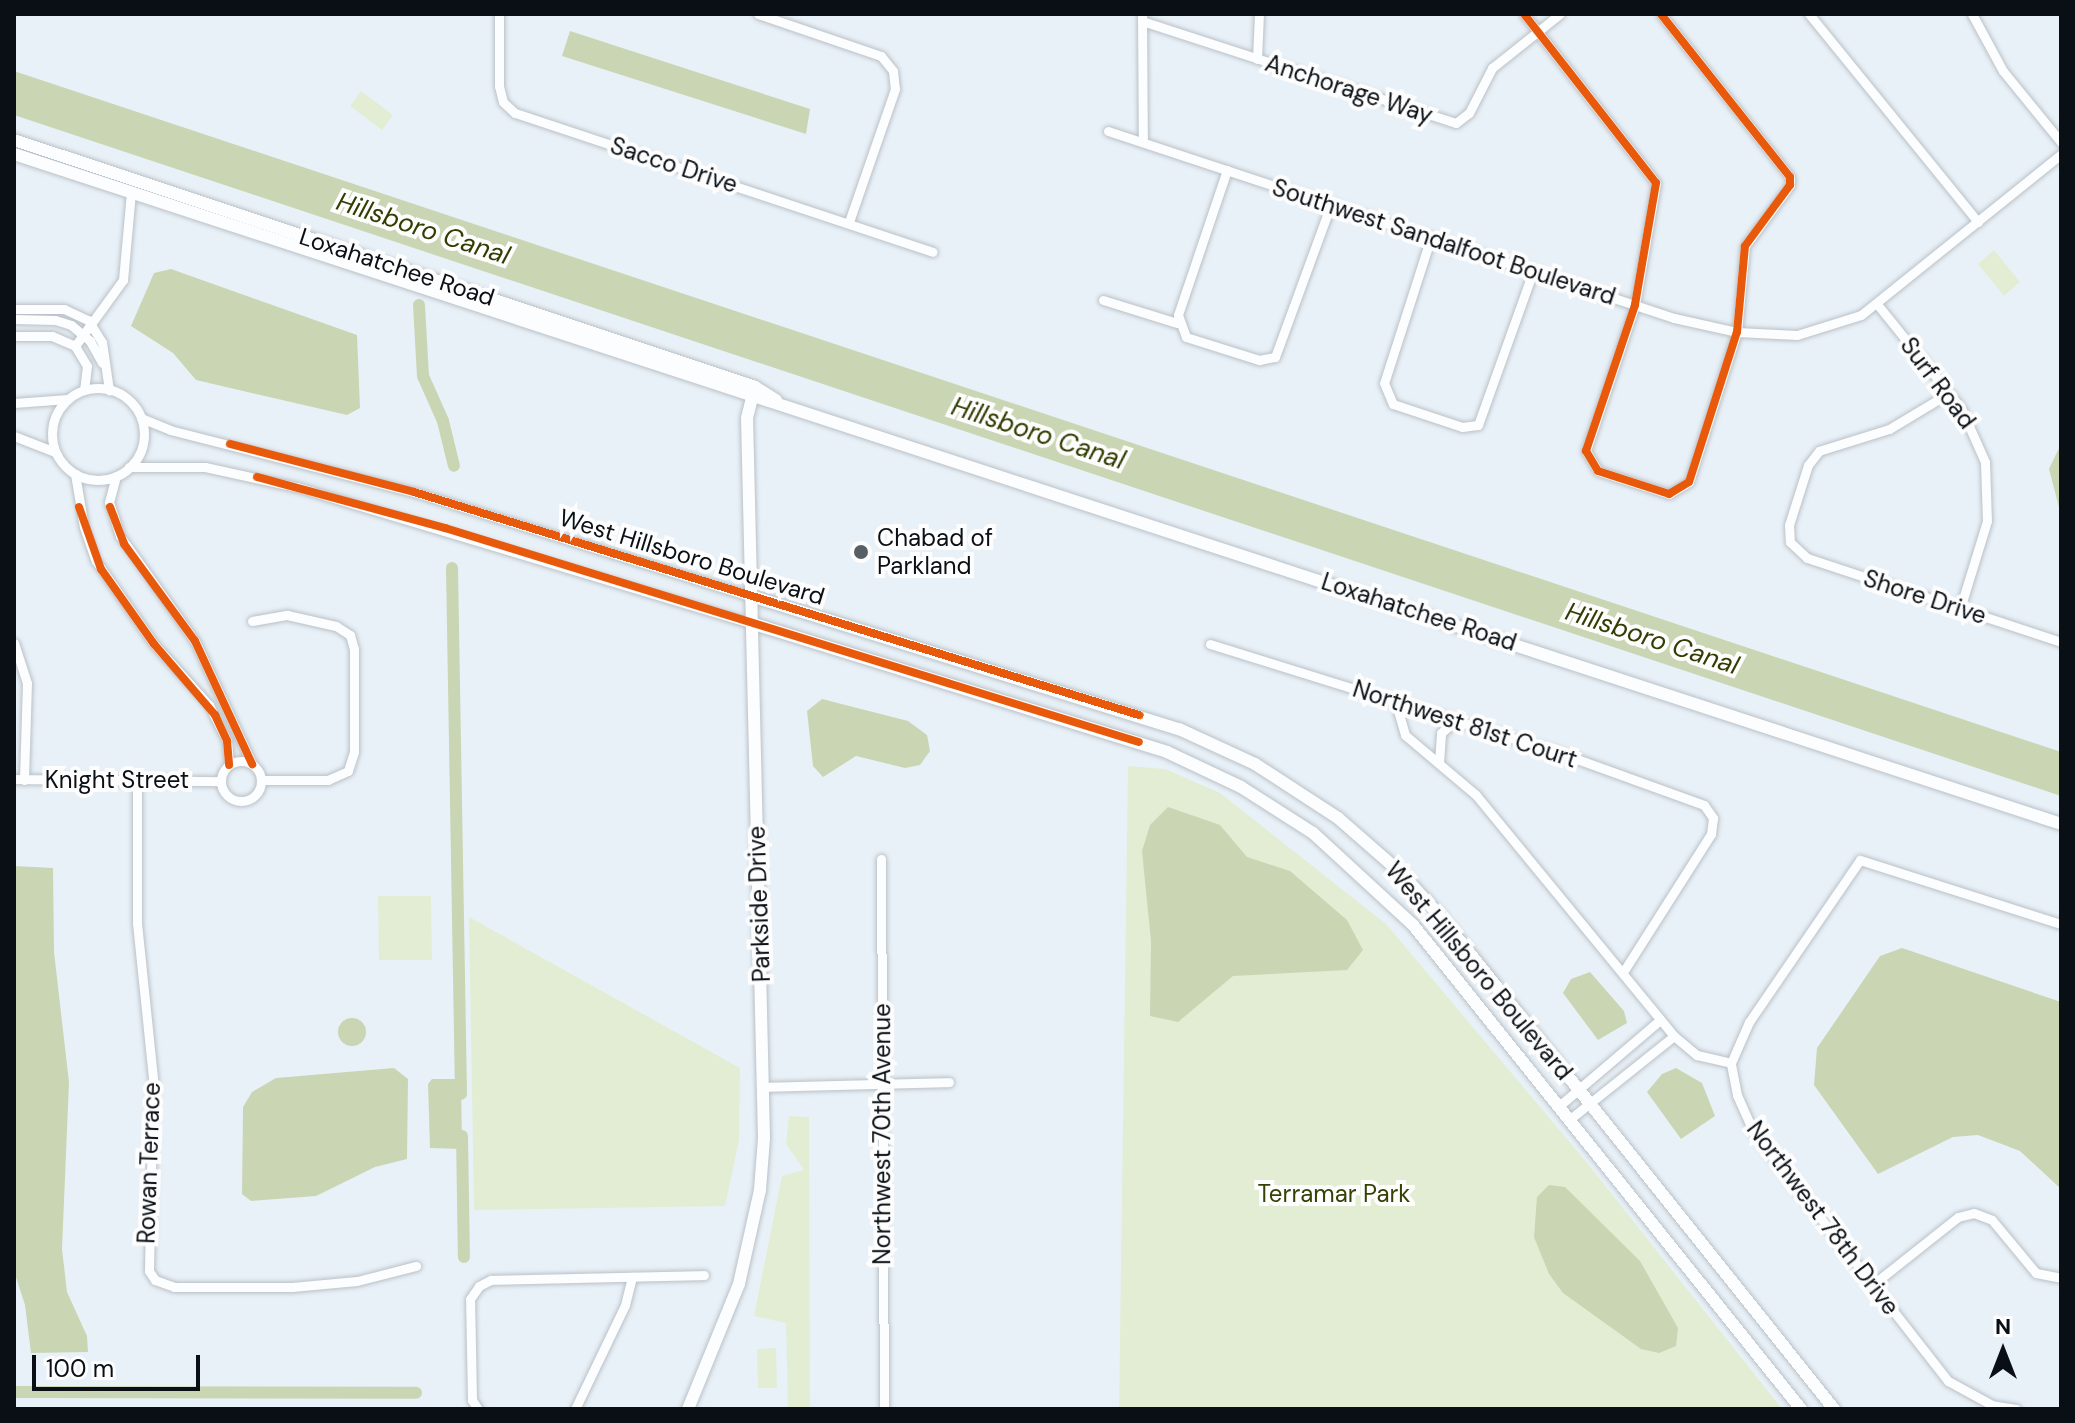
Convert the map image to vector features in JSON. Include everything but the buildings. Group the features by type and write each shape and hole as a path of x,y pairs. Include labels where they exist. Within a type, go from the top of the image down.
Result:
{"street":[{"name":"Sacco Drive","path":"499,14 499,86 503,102 515,113 932,252"},
{"path":"758,14 881,56 893,71 895,89 849,222"},
{"path":"1257,59 1259,14"},
{"path":"1524,14 1656,183 1635,305 1587,459 1598,471 1669,494 1689,482 1737,332 1745,246 1786,193 1790,177 1661,14"},
{"name":"Anchorage Way","path":"1142,17 1257,59 1456,123 1469,113 1492,68 1560,14"},
{"path":"1809,14 1978,222"},
{"path":"1972,14 2003,71 2061,142"},
{"path":"1142,17 1143,142"},
{"name":"Southwest Sandalfoot Boulevard","path":"1108,131 1635,305 1737,332 1807,334 1844,324 1877,304 2061,154"},
{"name":"Loxahatchee Road","path":"14,140 776,400 2061,824"},
{"name":"Loxahatchee Road","path":"14,154 753,392"},
{"path":"1177,323 1227,170"},
{"path":"75,346 123,280 131,192"},
{"path":"1103,300 1177,323 1186,337 1259,360 1275,357 1331,204"},
{"path":"1431,237 1383,391 1393,404 1434,418 1470,428 1484,418 1533,271"},
{"name":"Surf Road","path":"1877,304 1949,393 1980,443 1989,491 1982,540 1960,609"},
{"path":"14,309 64,309 93,324 102,342 103,366 109,390"},
{"path":"14,319 55,320 84,335 103,366"},
{"path":"14,336 52,336 75,346 87,366 84,390"},
{"path":"14,403 68,399 84,390 109,390 129,400 141,418 143,440 129,467 116,476 96,480 75,474 56,453 14,436"},
{"name":"Parkside Drive","path":"688,1409 719,1341 754,1227 762,1164 763,1087 751,623 753,392"},
{"name":"Shore Drive","path":"1949,393 1889,429 1819,451 1808,465 1789,525 1792,546 1807,558 2061,642"},
{"path":"56,453 53,423 68,399"},
{"name":"West Hillsboro Boulevard","path":"141,418 170,430 403,488 1160,722 1270,773 1338,818 1400,872 1579,1089 1834,1409"},
{"name":"West Hillsboro Boulevard","path":"129,467 205,467 297,487 1139,742 1203,767 1269,803 1335,849 1389,898 1801,1409"},
{"path":"75,474 84,527 96,561 154,644 215,715 228,747 229,765 221,781 226,795 241,801 255,795 261,780"},
{"path":"116,476 109,502 120,536 195,641 261,780"},
{"path":"252,621 287,615 336,626 350,635 354,649 351,767 334,780 261,780"},
{"path":"14,643 27,683 19,780"},
{"name":"Northwest 81st Court","path":"1210,644 1395,700 1704,805 1713,818 1711,834 1623,972"},
{"path":"1395,700 1405,735 1476,795 1660,1020 1697,1055 1731,1063 1749,1022 1860,860 2061,924"},
{"path":"1439,763 1441,733 1455,721"},
{"path":"229,765 252,764"},
{"name":"Knight Street","path":"19,780 221,781"},
{"name":"Rowan Terrace","path":"137,780 137,923 153,1078 149,1271 155,1280 174,1287 292,1287 357,1281 416,1266"},
{"name":"Northwest 70th Avenue","path":"881,859 884,1409"},
{"path":"1559,1106 1660,1020"},
{"path":"1570,1119 1674,1036"},
{"name":"Northwest 78th Drive","path":"1731,1063 1737,1095 1753,1131 1948,1381 1992,1405 2016,1409"},
{"path":"763,1087 949,1082"},
{"path":"1871,1286 1958,1217 1974,1213 1992,1220 2036,1273 2061,1278"},
{"path":"478,1409 472,1400 470,1299 479,1286 491,1280 704,1275"},
{"path":"575,1409 625,1305 632,1277"}],"green space":[{"path":"361,91 393,115 382,130 350,106"},
{"path":"1994,250 2020,282 2004,296 1978,264"},
{"name":"Terramar Park","path":"1128,766 1165,769 1220,793 1386,924 1588,1164 1782,1409 1119,1409"},
{"path":"378,896 431,896 432,960 379,960"},
{"path":"469,917 740,1068 739,1140 725,1206 474,1210"},
{"path":"789,1116 809,1117 810,1409 788,1409 786,1323 754,1316 782,1176 804,1170 786,1144"},
{"path":"776,1348 777,1388 758,1388 757,1349"}],"water":[{"path":"570,31 810,109 806,134 562,56"},
{"name":"Hillsboro Canal","path":"14,71 2061,752 2061,796 14,115"},
{"path":"171,269 357,335 360,408 347,415 196,380 173,353 131,326 154,273"},
{"path":"2061,447 2061,515 2049,469"},
{"path":"822,699 908,721 927,735 930,751 920,765 905,768 856,756 823,777 813,766 807,711"},
{"path":"1168,807 1220,825 1247,857 1290,871 1347,920 1363,950 1347,970 1233,976 1178,1022 1150,1016 1151,941 1142,851 1150,825"},
{"path":"14,866 53,868 54,952 69,1082 62,1249 67,1292 87,1336 88,1352 31,1353 25,1305 14,1271"},
{"path":"1902,948 2061,1002 2061,1189 2020,1151 1978,1135 1953,1137 1878,1174 1814,1085 1817,1048 1880,956"},
{"path":"1590,972 1624,1011 1627,1023 1598,1040 1563,993 1571,979"},
{"path":"352,1018 362,1022 366,1032 362,1042 352,1046 342,1042 338,1032 342,1022"},
{"path":"394,1068 408,1079 407,1159 375,1167 316,1196 251,1201 242,1194 243,1107 252,1092 276,1078"},
{"path":"1676,1068 1702,1083 1715,1116 1681,1139 1647,1092 1662,1074"},
{"path":"432,1079 461,1079 462,1149 430,1148 428,1084"},
{"path":"1549,1185 1565,1187 1640,1261 1678,1328 1676,1346 1659,1353 1641,1349 1563,1293 1549,1274 1534,1237 1537,1197"}],"waterway":[{"path":"419,305 423,376 443,421 454,466"},
{"path":"452,568 461,1094"},
{"path":"462,1136 464,1257"},
{"path":"14,1392 416,1393"}],"cycle path":[{"path":"1524,14 1656,183 1635,305 1586,451 1598,471 1669,494 1689,482 1737,332 1745,246 1790,185 1790,177 1661,14"},
{"path":"230,444 414,492 1139,715"},
{"path":"257,477 445,528 1139,742"},
{"path":"79,507 101,569 154,644 215,715 227,741 229,765"},
{"path":"110,507 124,544 195,641 252,764"}],"place":[{"name":"Chabad of Parkland","path":"861,552"}]}
